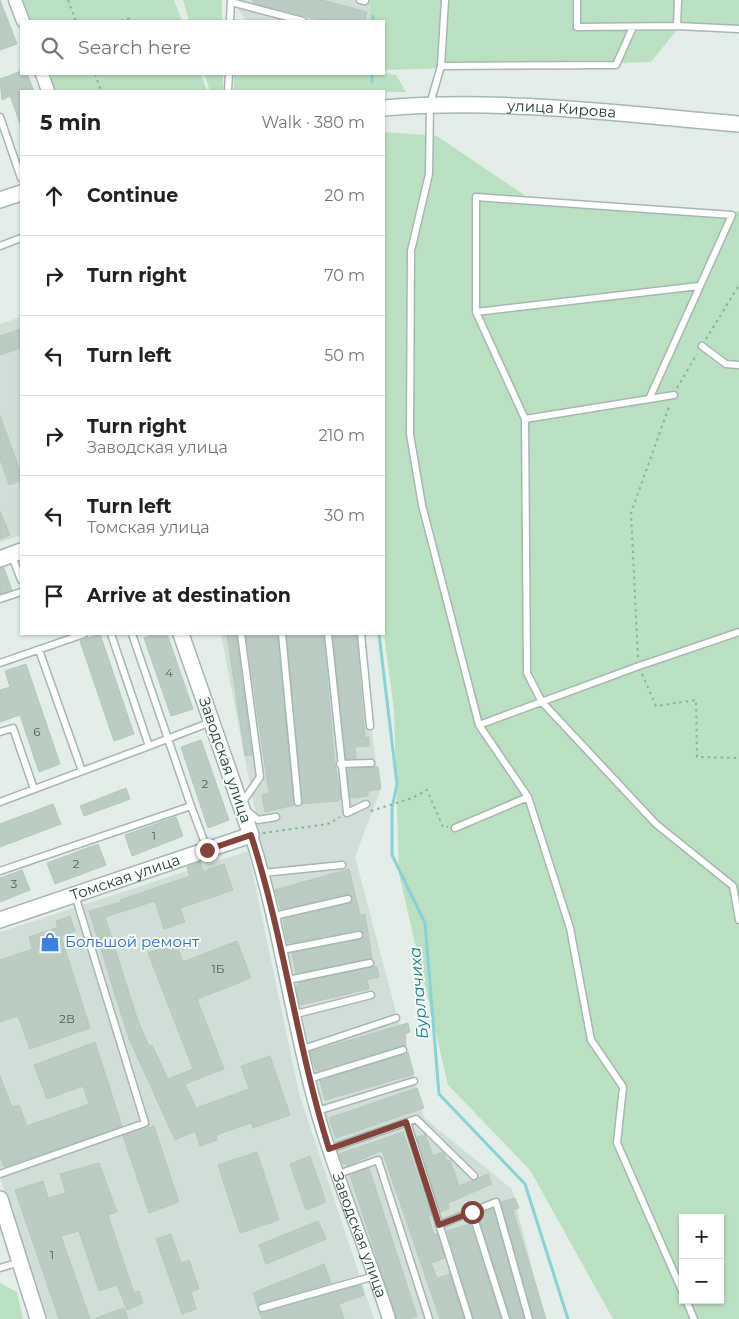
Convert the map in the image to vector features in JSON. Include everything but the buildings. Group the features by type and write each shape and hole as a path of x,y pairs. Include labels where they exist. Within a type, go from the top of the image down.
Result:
{"street":[{"path":"15,0 23,20"},
{"path":"42,75 48,90"},
{"name":"улица Кирова","path":"385,108 430,104 480,103 739,124"},
{"path":"0,200 20,192"},
{"name":"Заводская улица","path":"181,635 264,873 317,1111 389,1319"},
{"name":"Томская улица","path":"0,920 251,835"},
{"path":"0,1199 38,1319"}],"lane":[{"path":"445,0 441,66 430,104 429,174 411,251 410,434 422,505 478,726 528,796 570,928 591,1040 623,1087 618,1143 679,1284"},
{"path":"577,0 577,27 633,28 677,26 739,29"},
{"path":"677,26 678,0"},
{"path":"230,20 231,1 299,20"},
{"path":"441,66 616,65 633,28"},
{"path":"228,90 229,75"},
{"path":"0,117 3,134 20,176"},
{"path":"650,397 732,216 476,197 476,312 525,419 527,673 542,702 656,824 733,886 738,905 739,920"},
{"path":"0,246 20,238"},
{"path":"476,312 699,286"},
{"path":"702,346 726,364 739,365"},
{"path":"525,419 650,397 674,395"},
{"path":"11,555 20,578"},
{"path":"0,599 20,592"},
{"path":"478,726 638,666 739,632"},
{"path":"0,663 81,635"},
{"path":"111,635 150,746"},
{"path":"132,635 207,850"},
{"path":"240,635 260,777 240,806 258,820 276,817"},
{"path":"282,635 298,802"},
{"path":"328,635 340,764 347,813 366,804"},
{"path":"360,635 370,726"},
{"path":"39,650 82,771"},
{"path":"0,802 212,722"},
{"path":"0,732 13,728 34,789"},
{"path":"340,764 371,763"},
{"path":"455,828 528,796"},
{"path":"0,871 192,806"},
{"path":"264,873 342,865"},
{"path":"0,1174 145,1124 74,894"},
{"path":"274,916 348,900"},
{"path":"282,950 359,935"},
{"path":"288,980 370,962"},
{"path":"296,1014 371,995"},
{"path":"303,1049 396,1018"},
{"path":"309,1079 403,1050"},
{"path":"317,1111 414,1081"},
{"path":"329,1149 416,1119 474,1176"},
{"path":"406,1122 469,1319"},
{"path":"338,1174 378,1160 430,1319"},
{"path":"439,1225 496,1202 530,1319"},
{"path":"472,1212 506,1319"},
{"path":"0,1268 20,1262"},
{"path":"262,1308 375,1276"},
{"path":"688,1304 694,1319"}],"path":[{"path":"68,0 76,20"},
{"path":"124,20 130,18"},
{"path":"95,75 101,90"},
{"path":"739,285 674,395 631,513 638,666 656,706 696,700 697,757 739,758"},
{"path":"370,812 412,798 427,790 443,827 455,828"},
{"path":"251,835 328,824 347,813"}],"shaded area":[{"path":"232,0 370,0 370,20 245,20"},
{"path":"20,317 20,535 0,542 0,324"},
{"path":"221,635 359,635 380,791 355,857 424,1118 512,1189 545,1319 393,1319 324,1114 292,970 268,880"},
{"path":"248,851 299,1093 374,1319 48,1319 0,1178 0,932"}],"green space":[{"path":"23,0 174,0 182,20 30,20"},
{"path":"183,0 222,0 222,20 189,20"},
{"path":"370,0 739,0 739,32 677,30 651,62 385,70 385,20 370,20"},
{"path":"385,73 396,75 406,92 385,92 385,90 234,90 234,75 385,75"},
{"path":"48,75 201,75 207,90 54,90"},
{"path":"204,75 223,75 223,90 210,90"},
{"path":"385,132 437,136 533,201 718,216 739,211 739,1319 613,1319 530,1170 448,1085 399,874 394,710 384,635"},
{"path":"0,1283 17,1292 23,1319 0,1319"}],"waterway":[{"name":"Бурлачиха","path":"372,75 372,82"},
{"name":"Бурлачиха","path":"379,635 397,784 392,808 392,855 425,923 439,1094 525,1184 568,1319"}],"place":[{"name":"Большой ремонт","path":"50,942"}],"route":[{"path":"207,850 251,835 264,873 309,1079 329,1149 406,1122 439,1225 472,1212"}]}
